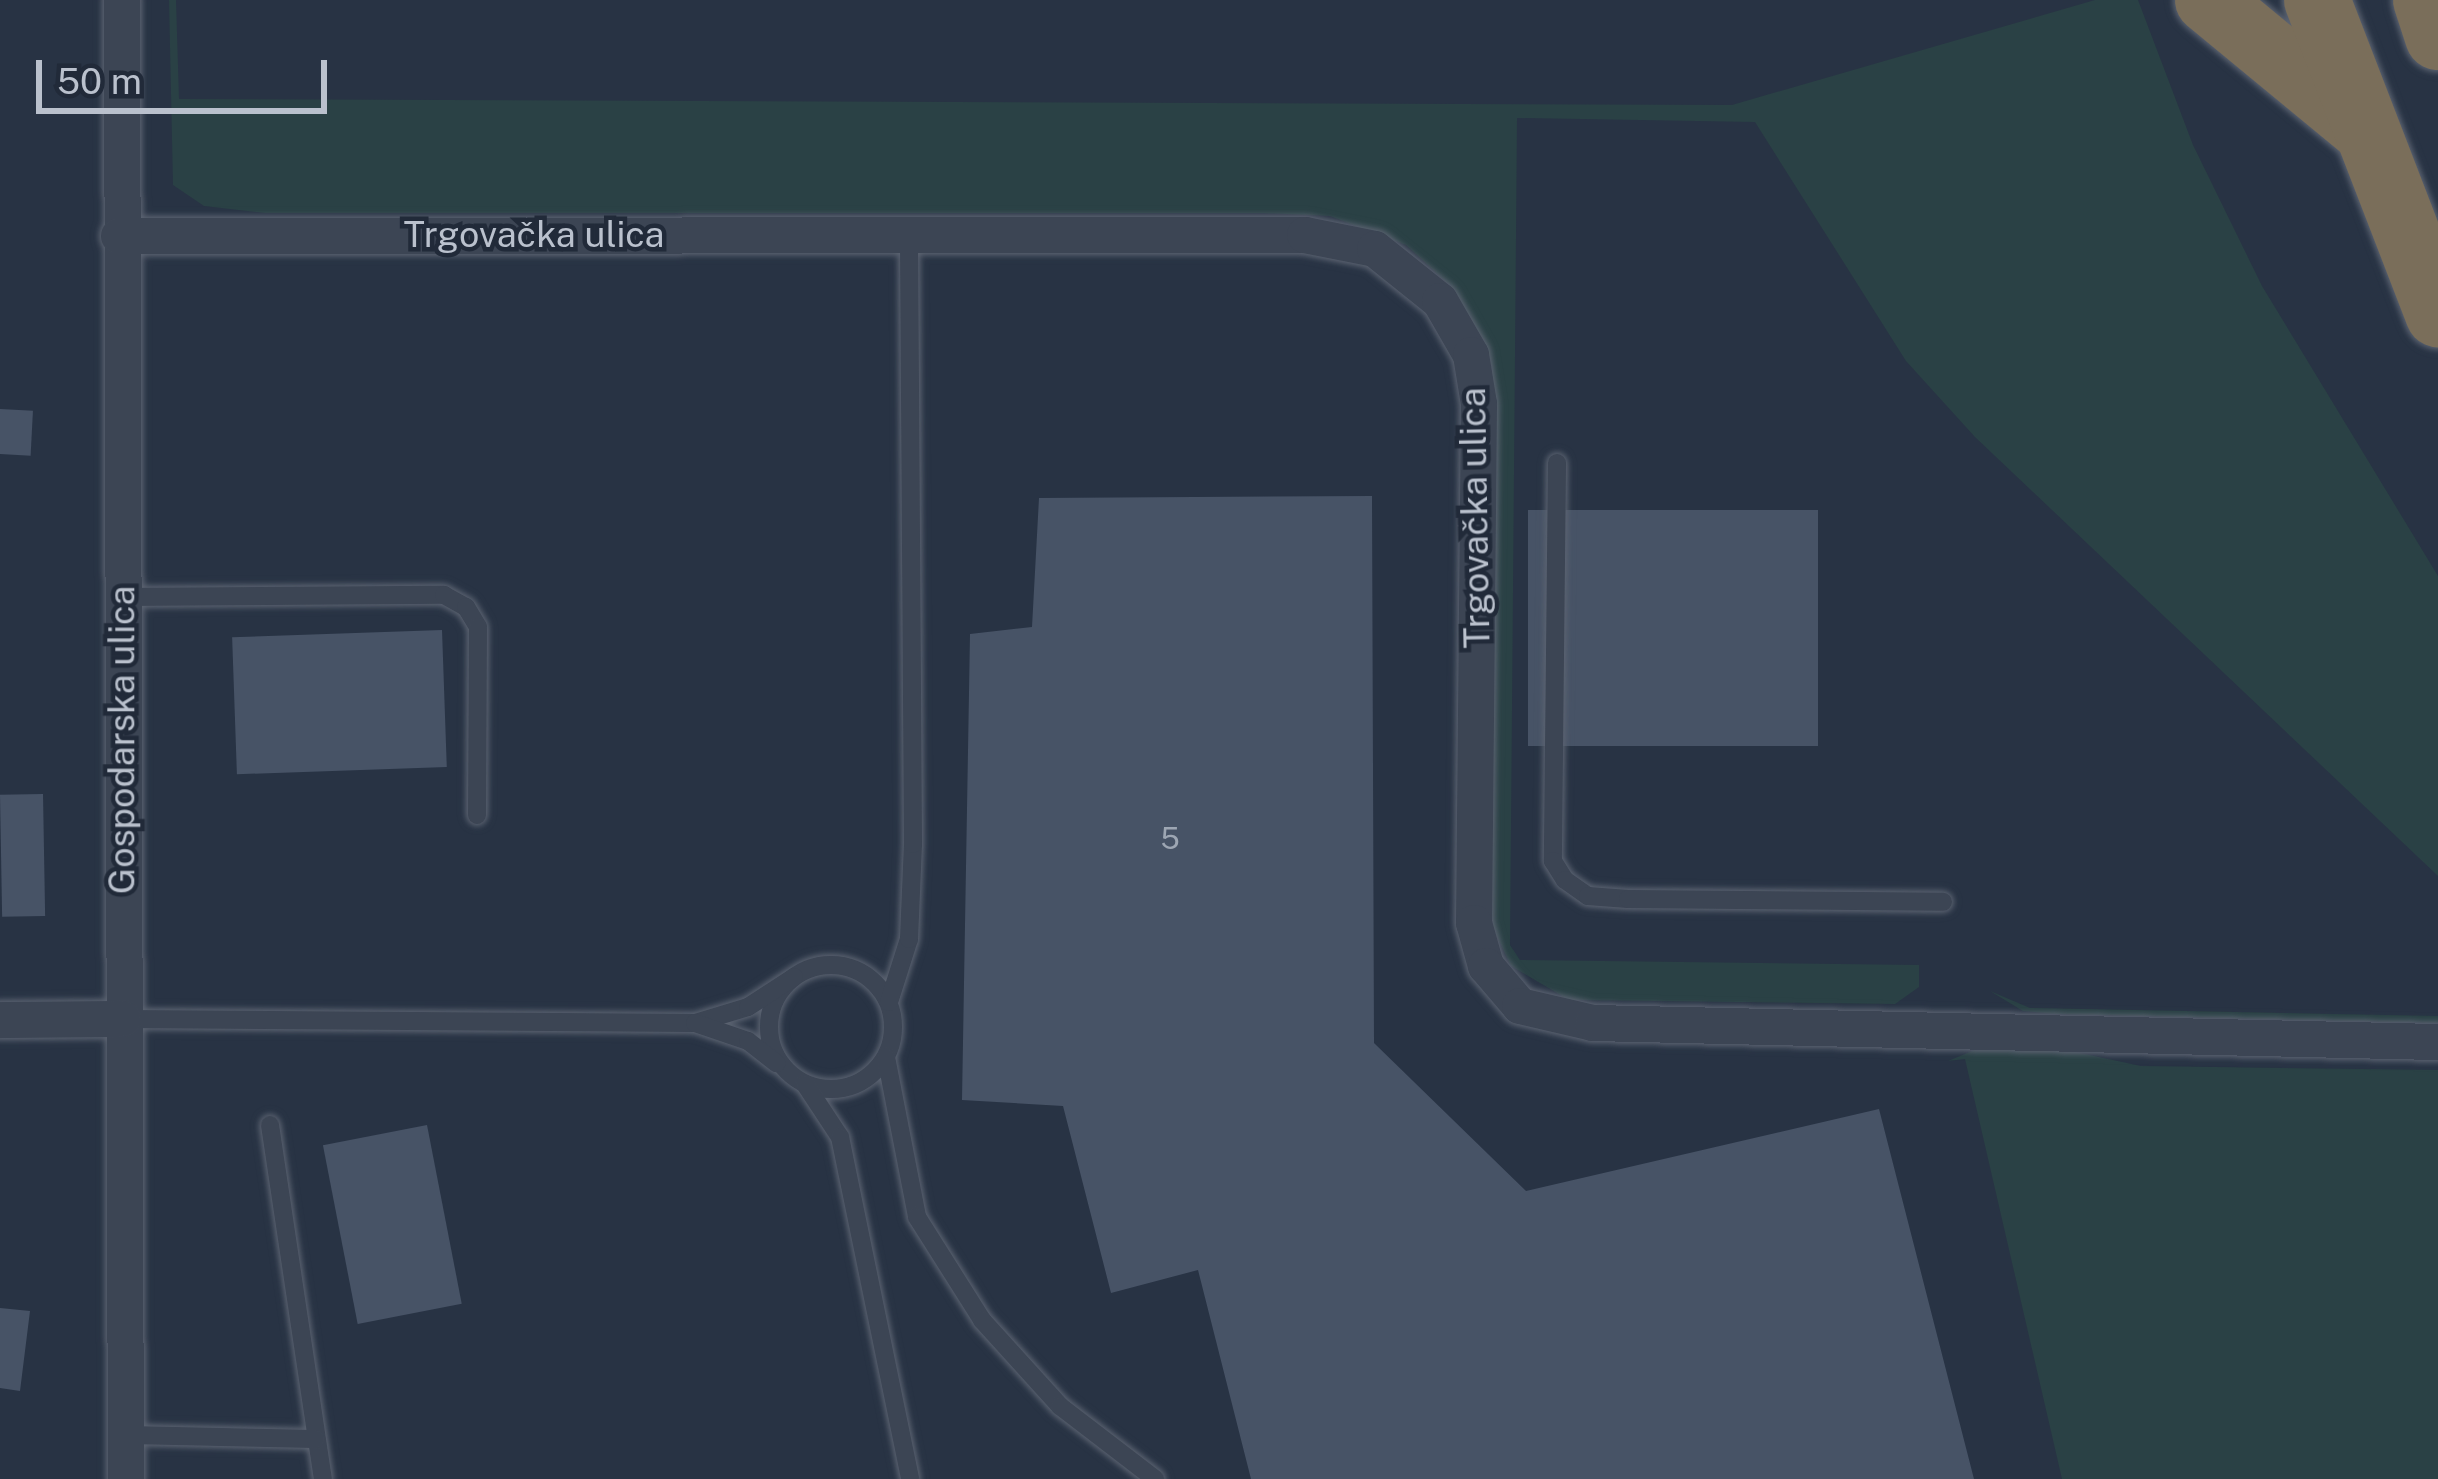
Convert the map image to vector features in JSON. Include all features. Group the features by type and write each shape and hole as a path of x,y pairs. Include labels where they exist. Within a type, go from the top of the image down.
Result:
{"highway":[{"path":"2208,0 2362,127"},
{"path":"2317,0 2362,127 2438,314"},
{"path":"2426,0 2438,37"}],"street":[{"name":"Gospodarska ulica","path":"122,0 119,236 127,1479"},
{"name":"Trgovačka ulica","path":"119,236 909,233 1341,239 1375,249 1440,302 1471,356 1479,404 1474,923 1486,966 1520,1006 1593,1023 2438,1042"},
{"path":"0,1020 123,1019"}],"lane":[{"path":"909,233 913,844 909,939 889,1002 886,1057 916,1217 982,1320 1060,1406 1155,1479"},
{"path":"1557,463 1553,860 1565,880 1588,896 1628,899 1943,902"},
{"path":"121,597 444,595 466,607 478,627 477,814"},
{"path":"123,1019 695,1023 748,1007 794,976 848,967 889,1002"},
{"path":"794,976 768,1024 798,1080 840,1136 910,1479"},
{"path":"695,1023 748,1041 798,1080 860,1083 886,1057"},
{"path":"270,1125 322,1479"},
{"path":"126,1435 316,1439"}],"green space":[{"path":"169,0 176,0 179,99 1732,105 2095,0 2138,0 2193,145 2262,286 2438,576 2438,876 1975,437 1906,361 1755,122 1517,118 1510,945 1520,960 1919,965 1919,987 1895,1004 1569,1000 1511,966 1493,928 1491,898 1492,366 1455,290 1406,245 1330,216 1263,213 265,213 204,206 173,185"},
{"path":"1990,991 2030,1008 2438,1016 2438,1023 2055,1014 2023,1011"},
{"path":"1982,1047 2061,1049 2141,1066 2438,1070 2438,1479 2062,1479 1965,1059 1948,1061"}],"building":[{"path":"0,409 33,411 31,456 0,454"},
{"path":"1372,496 1374,1043 1526,1191 1879,1109 1974,1479 1251,1479 1198,1270 1111,1293 1063,1106 962,1100 970,634 1032,627 1039,498"},
{"path":"1528,510 1818,510 1818,746 1528,746"},
{"path":"442,630 447,767 237,774 232,637"},
{"path":"43,794 45,916 2,917 0,795"},
{"path":"427,1125 462,1304 358,1324 323,1145"},
{"path":"0,1308 30,1311 20,1391 0,1388"}]}
